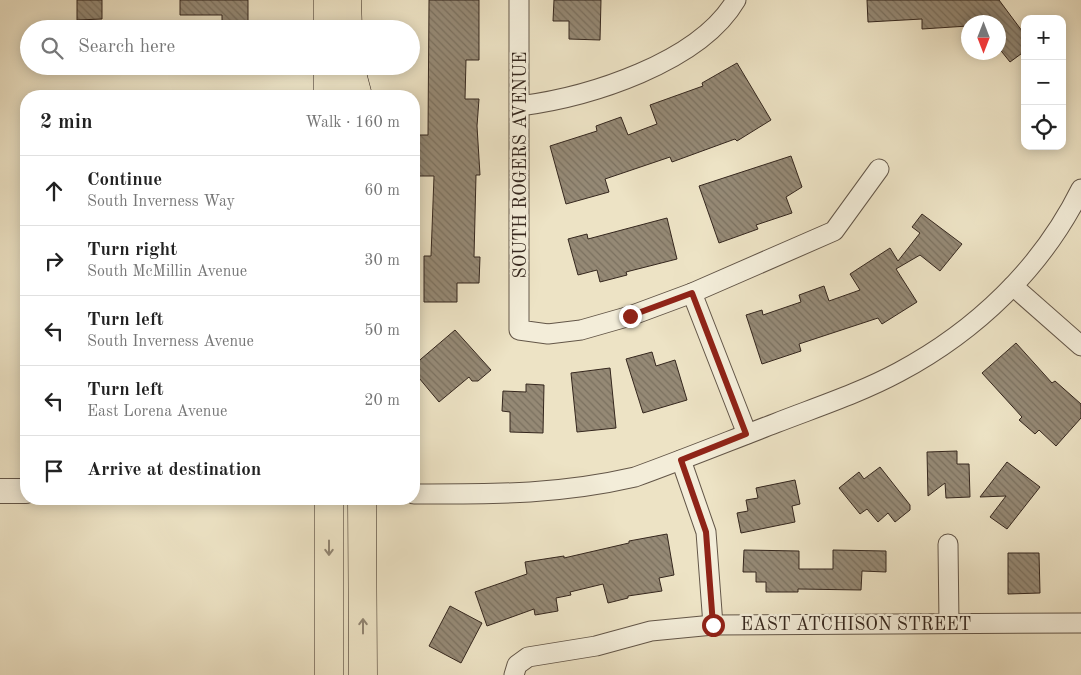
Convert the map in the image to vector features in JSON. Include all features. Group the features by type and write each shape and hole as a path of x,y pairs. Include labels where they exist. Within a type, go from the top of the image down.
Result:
{"main road":[{"path":"328,0 328,20"},
{"path":"347,0 348,20"},
{"path":"362,0 362,20"},
{"path":"328,75 328,90"},
{"path":"352,75 356,90"},
{"path":"362,75 362,90"},
{"path":"329,505 329,675"},
{"path":"362,505 363,675"}],"street":[{"name":"SOUTH ROGERS AVENUE","path":"519,0 519,330 548,334 580,330 630,316 692,293"},
{"path":"520,106 544,103 605,86 666,61 707,36 728,14 736,0"},
{"path":"746,434 692,293 834,231 879,169"},
{"path":"420,494 557,492 635,477 867,388 930,355 969,327 1014,286 1056,231 1081,189"},
{"path":"1014,286 1081,346"},
{"path":"681,460 706,532 713,625"},
{"path":"0,491 20,491"},
{"path":"948,544 949,623"},
{"name":"EAST ATCHISON STREET","path":"516,670 528,657 596,646 651,631 713,625 1081,623"}],"building":[{"path":"77,0 102,0 102,19 77,20"},
{"path":"180,0 248,0 248,20 222,20 222,15 180,15"},
{"path":"429,0 479,0 479,60 466,60 465,99 479,99 477,126 480,175 476,175 474,257 480,257 479,283 457,283 457,302 424,302 424,256 431,256 434,176 420,176 420,135 428,135"},
{"path":"554,0 601,0 600,40 569,39 569,21 553,21"},
{"path":"867,0 999,0 1021,30 1021,54 1010,62 1006,57 1006,15 961,15 961,26 922,29 922,19 868,22"},
{"path":"737,63 771,120 737,141 735,139 672,162 670,157 605,179 609,192 566,204 550,146 597,131 596,126 621,117 628,135 657,124 650,105 703,86 702,83"},
{"path":"791,156 802,187 786,197 792,213 756,225 758,229 719,243 699,186"},
{"path":"922,214 962,244 940,271 920,255 896,269 917,302 882,324 878,318 799,344 801,351 762,364 746,315 762,310 763,315 801,302 799,295 824,286 829,301 860,290 850,274 890,248 898,261 920,233 912,227"},
{"path":"667,218 677,259 626,272 627,275 600,282 597,270 578,275 568,239 587,234 588,239"},
{"path":"455,330 491,370 478,381 472,381 469,377 439,402 420,379 420,360"},
{"path":"1016,343 1052,383 1055,381 1081,404 1081,418 1056,446 1039,430 1035,434 1019,420 1022,417 982,373"},
{"path":"652,352 656,366 675,360 687,400 643,413 626,359"},
{"path":"610,368 616,428 577,432 571,373"},
{"path":"526,384 544,385 543,433 510,432 510,412 502,411 503,391 526,392"},
{"path":"957,451 957,464 969,464 970,497 946,498 945,483 928,496 927,452"},
{"path":"1007,462 1040,487 1007,529 990,517 1006,496 980,497"},
{"path":"880,467 910,505 910,510 895,522 888,513 878,522 867,509 860,514 839,488 859,472 864,479"},
{"path":"795,480 800,504 792,506 795,522 741,533 737,513 748,511 746,500 758,498 756,488"},
{"path":"667,534 674,575 659,578 662,591 628,596 628,598 608,603 603,584 570,592 571,595 556,598 558,611 535,615 534,609 487,626 475,592 527,574 525,562 564,556 564,558 629,543 629,541"},
{"path":"744,550 799,551 799,569 833,569 833,550 886,551 886,572 862,571 861,590 798,589 798,592 766,592 766,582 756,582 756,572 743,572"},
{"path":"1008,553 1039,553 1040,593 1008,594"},
{"path":"450,606 482,623 461,663 429,646"}],"route":[{"path":"630,316 692,293 746,434 681,460 706,532 710,562 713,625"}]}
